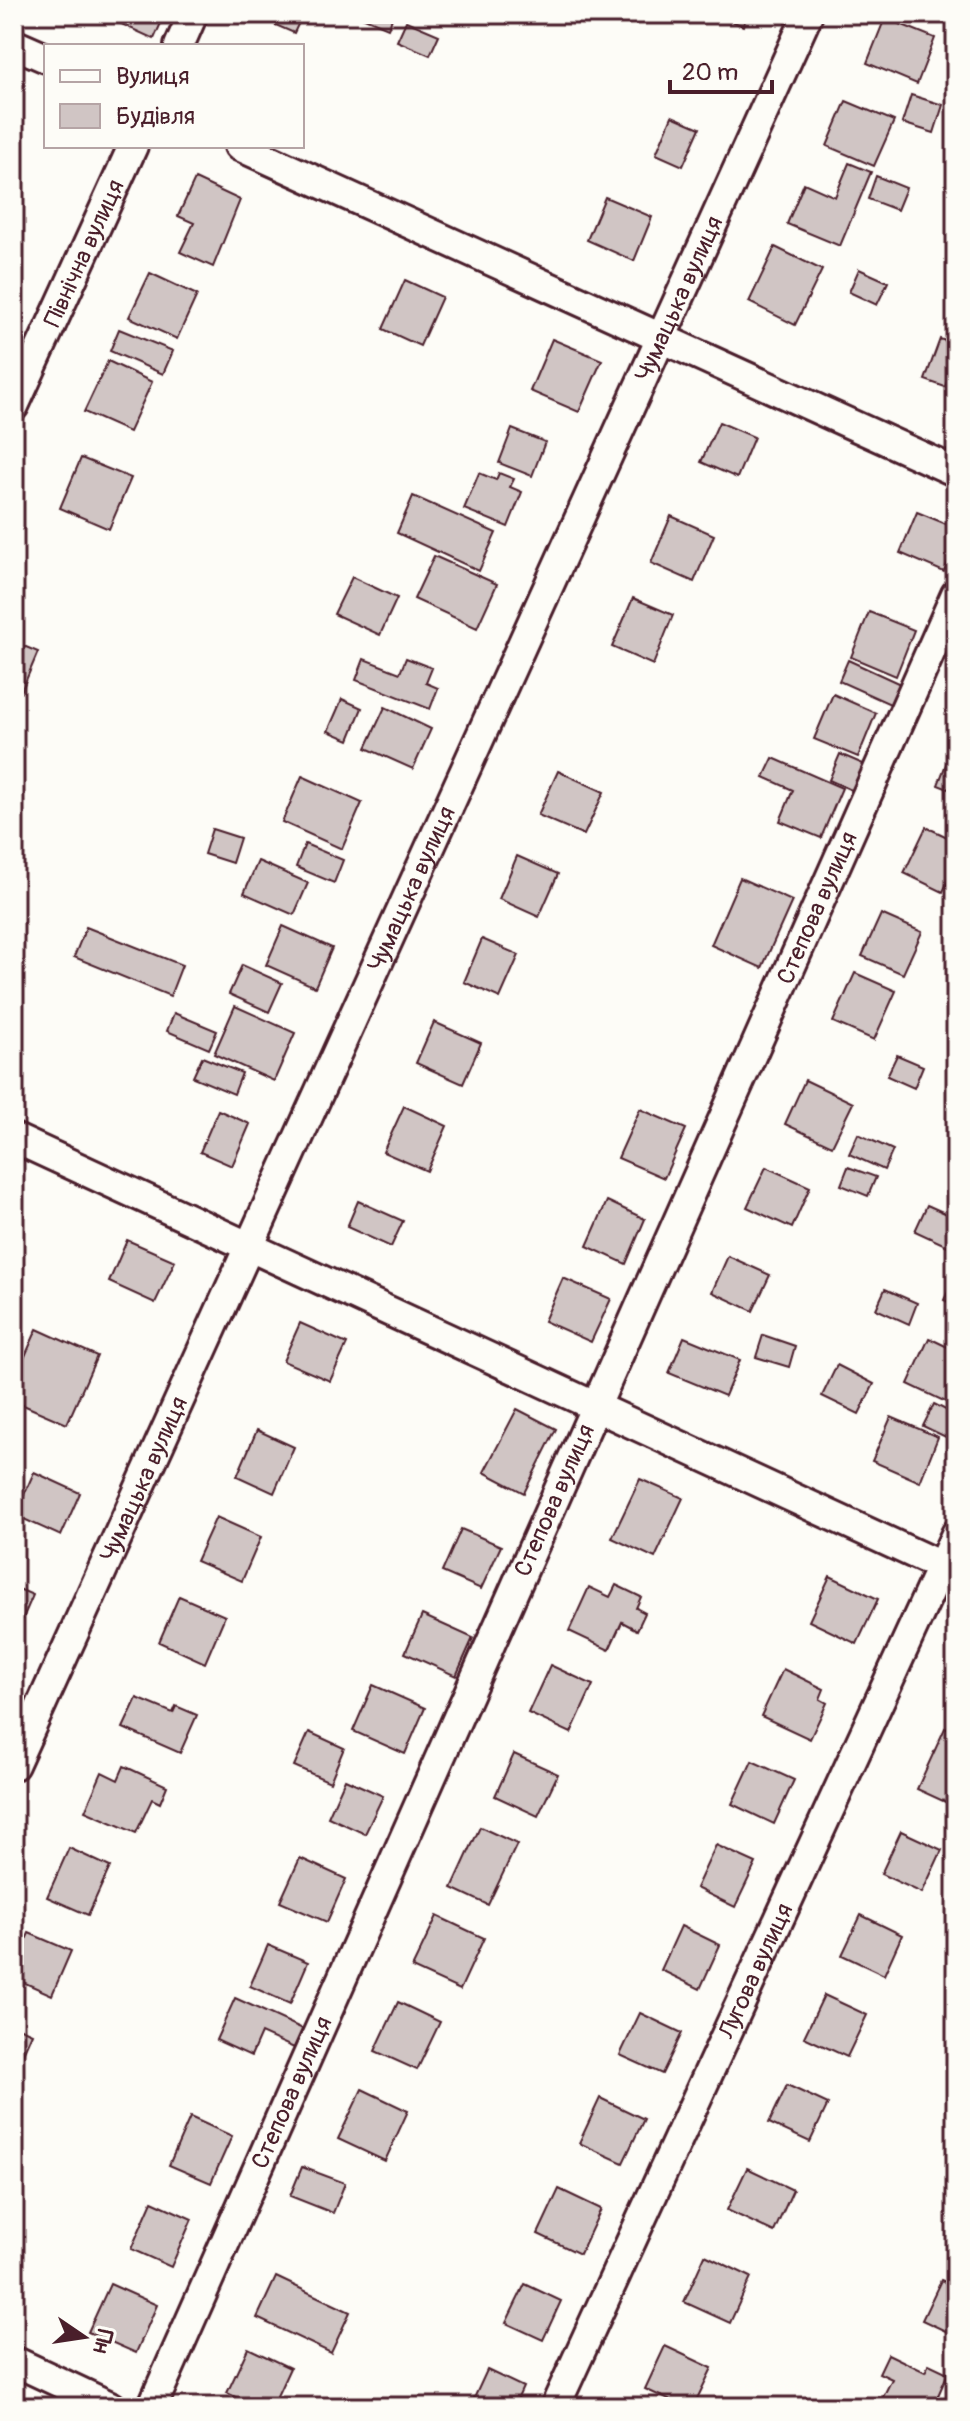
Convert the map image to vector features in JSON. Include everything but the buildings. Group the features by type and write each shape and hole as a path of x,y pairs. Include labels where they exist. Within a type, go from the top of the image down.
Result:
{"street":[{"path":"180,44 193,14"},
{"name":"Чумацька вулиця","path":"14,1765 808,14"},
{"path":"14,44 44,57"},
{"name":"Північна вулиця","path":"14,406 132,148"},
{"path":"243,148 956,472"},
{"name":"Степова вулиця","path":"152,2407 956,594"},
{"path":"14,1138 949,1570"},
{"name":"Лугова вулиця","path":"555,2407 949,1570 956,1534"},
{"path":"14,2361 112,2407"}]}
